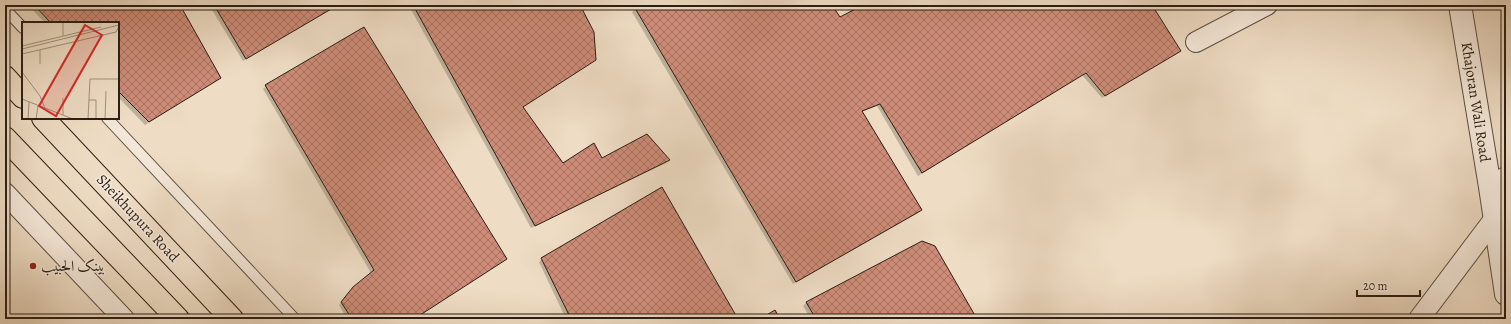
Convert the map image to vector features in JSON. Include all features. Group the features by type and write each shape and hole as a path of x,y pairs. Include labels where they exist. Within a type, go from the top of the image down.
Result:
{"highway":[{"path":"5,78 22,96"},
{"name":"Sheikhupura Road","path":"44,119 232,319"},
{"path":"5,138 178,319"}],"street":[{"path":"1196,42 1267,5"},
{"name":"Khajoran Wali Road","path":"1460,5 1498,182 1495,218 1506,294"},
{"path":"5,193 124,319"},
{"path":"1418,319 1495,218"}],"lane":[{"path":"5,9 22,27"},
{"path":"109,119 295,319"}],"building":[{"path":"34,5 180,5 221,78 149,122 119,92 119,22 50,22"},
{"path":"214,5 338,5 246,59"},
{"path":"413,5 580,5 594,32 596,60 523,107 563,163 594,143 602,158 647,134 670,160 535,226"},
{"path":"639,5 832,5 840,17 863,5 1152,5 1181,51 1105,96 1086,73 922,173 880,104 862,111 922,210 796,282 635,8"},
{"path":"364,27 507,259 414,319 352,319 341,302 353,287 374,270 265,85"},
{"path":"662,187 738,319 571,319 541,258"},
{"path":"922,241 935,246 977,319 816,319 806,302"},
{"path":"775,310 780,319 760,319"}],"place":[{"name":"بينک الحبيب","path":"33,266"}]}
